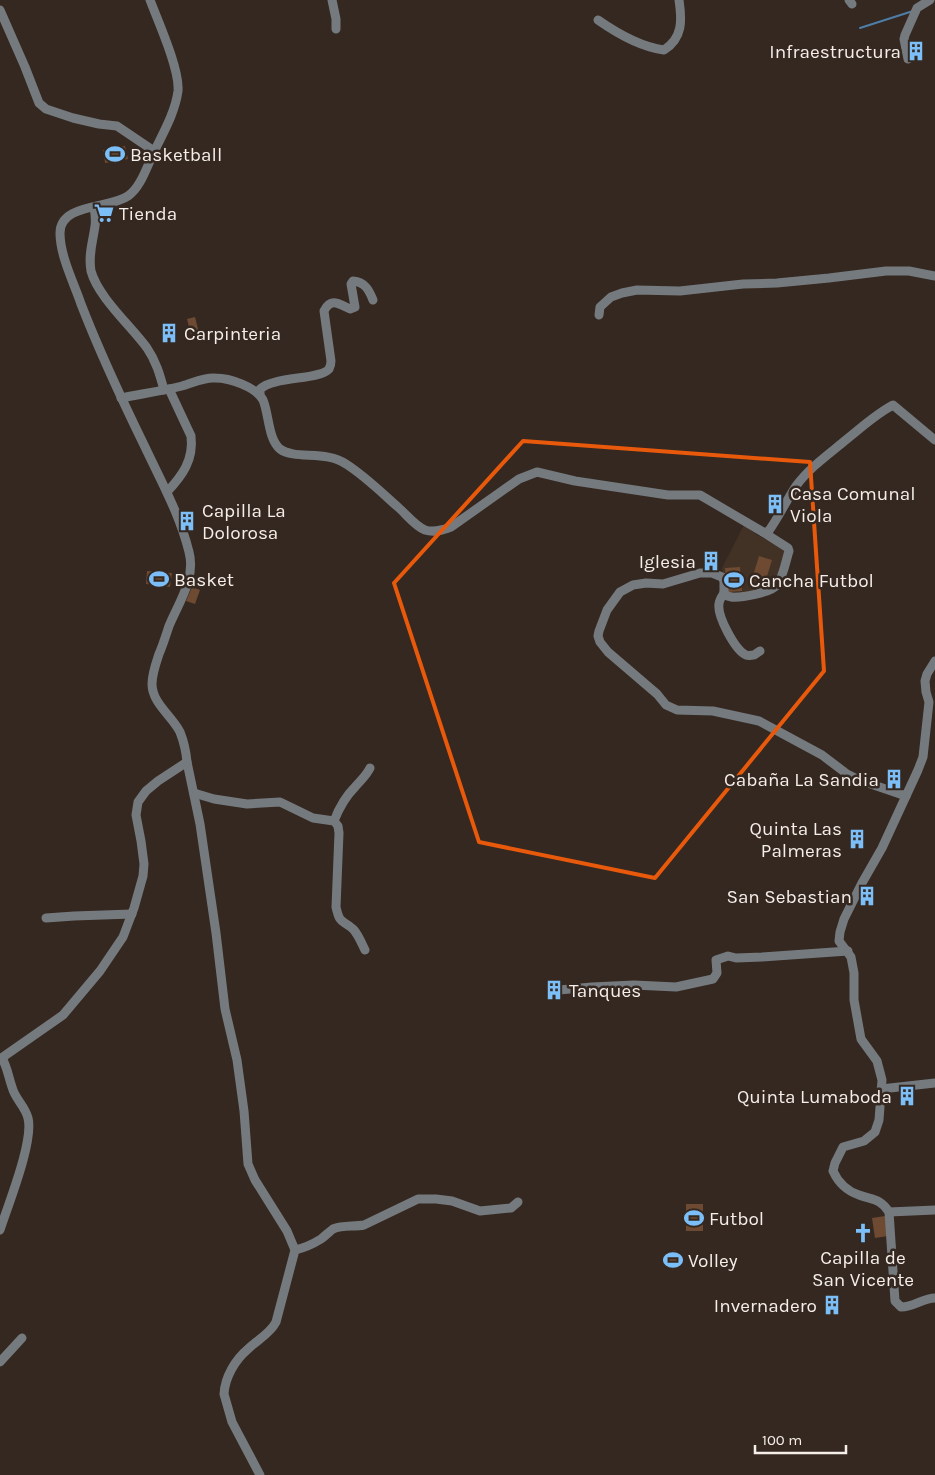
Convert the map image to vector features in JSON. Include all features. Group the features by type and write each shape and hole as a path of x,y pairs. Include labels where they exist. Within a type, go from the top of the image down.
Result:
{"street":[{"path":"150,0 176,73 178,90 170,119 144,174 129,196 120,201 80,210 64,220 60,233 71,276 91,329 121,398 167,492 189,550 191,566 184,593 157,661 152,688 156,697 179,730 185,746 216,933 225,1009 238,1068 244,1111 248,1164 296,1250 273,1328 238,1359 224,1389 232,1422 260,1475"},
{"path":"332,0 336,29"},
{"path":"598,20 634,41 652,48 664,50 672,46 678,36 681,18 679,0"},
{"path":"908,59 905,35 917,8 930,0"},
{"path":"0,10 39,103 43,107 73,118 117,126 154,151"},
{"path":"94,207 95,224 89,258 92,273 112,306 152,356 191,436 191,454 182,476 167,492"},
{"path":"598,315 600,307 612,297 637,290 680,290 777,283 886,272 909,271 935,276"},
{"path":"260,394 260,389 264,385 310,376 330,368 331,361 324,311 327,305 332,302 350,309 355,307 353,281 363,284 369,290 373,300"},
{"path":"121,398 167,389 205,378 238,383 260,394 266,406 273,440 279,448 288,453 337,458 348,464 418,526 427,530 441,530 452,527 519,479 537,472 576,481 650,492 680,496 700,495 763,532 788,548 789,551 778,584 766,592 732,597 724,593"},
{"path":"763,532 768,532 796,486 816,464 886,408 893,405 935,440"},
{"path":"760,651 754,655 744,654 733,643 719,610 719,603 724,593 724,581 722,577 712,573 700,573 663,584 646,583 633,585 620,592 607,610 598,636 608,652 657,694 666,705 677,710 713,711 759,721 822,755 847,774 906,796"},
{"path":"935,661 925,681 926,692 932,704 923,756 882,848 862,883 844,919 840,932 839,940 851,957 854,973 854,1000 861,1039 877,1061 882,1080 879,1120 875,1132 864,1141 843,1147 833,1171 846,1189 859,1195 874,1198 882,1203 889,1212 895,1301 901,1307 904,1307 935,1298"},
{"path":"0,1230 23,1158 30,1124 25,1108 12,1087 7,1068 1,1059 58,1019 69,1009 100,971 123,937 141,887 143,870 141,841 136,815 138,802 146,791 158,781 187,762"},
{"path":"334,821 341,804 356,785 367,775 370,768"},
{"path":"194,793 214,799 247,804 280,802 313,818 334,821 338,826 339,834 336,907 338,917 354,930 365,950"},
{"path":"46,918 132,914"},
{"path":"559,990 634,985 676,987 713,979 717,973 716,960 728,956 736,958 762,957 848,951"},
{"path":"881,1089 935,1083"},
{"path":"296,1250 321,1239 333,1230 344,1226 356,1227 364,1225 418,1199 452,1201 480,1211 511,1208 518,1202"},
{"path":"889,1212 935,1210"},
{"path":"0,1362 22,1338"}],"highlighted area":[{"path":"523,441 810,462 824,671 655,878 479,842 394,583"}],"shaded area":[{"name":"Basketball","path":"125,146 128,159 105,163 103,150"},
{"path":"195,317 199,333 191,335 187,319"},
{"path":"744,525 757,535 788,551 777,584 767,590 727,594 722,568"},
{"path":"759,556 772,560 765,583 752,579"},
{"name":"Cancha Futbol","path":"740,567 742,591 727,592 725,568"},
{"name":"Basket","path":"147,571 172,573 170,587 146,584"},
{"path":"192,587 200,590 195,604 186,601"},
{"name":"Futbol","path":"686,1204 703,1204 703,1231 686,1231"},
{"path":"885,1216 888,1236 875,1238 872,1218"},
{"name":"Volley","path":"675,1250 681,1266 672,1270 666,1253"}],"waterway":[{"path":"860,28 913,11"}],"place":[{"name":"Infraestructura","path":"916,51"},
{"name":"Basketball","path":"115,154"},
{"name":"Tienda","path":"104,213"},
{"name":"Carpinteria","path":"169,333"},
{"name":"Casa Comunal Viola","path":"775,504"},
{"name":"Capilla La Dolorosa","path":"187,521"},
{"name":"Iglesia","path":"711,561"},
{"name":"Basket","path":"159,579"},
{"name":"Cancha Futbol","path":"734,580"},
{"name":"Cabaña La Sandia","path":"894,779"},
{"name":"Quinta Las Palmeras","path":"857,839"},
{"name":"San Sebastian","path":"867,896"},
{"name":"Tanques","path":"554,990"},
{"name":"Quinta Lumaboda","path":"907,1096"},
{"name":"Futbol","path":"694,1218"},
{"name":"Capilla de San Vicente","path":"863,1233"},
{"name":"Volley","path":"673,1260"},
{"name":"Invernadero","path":"832,1305"}]}
